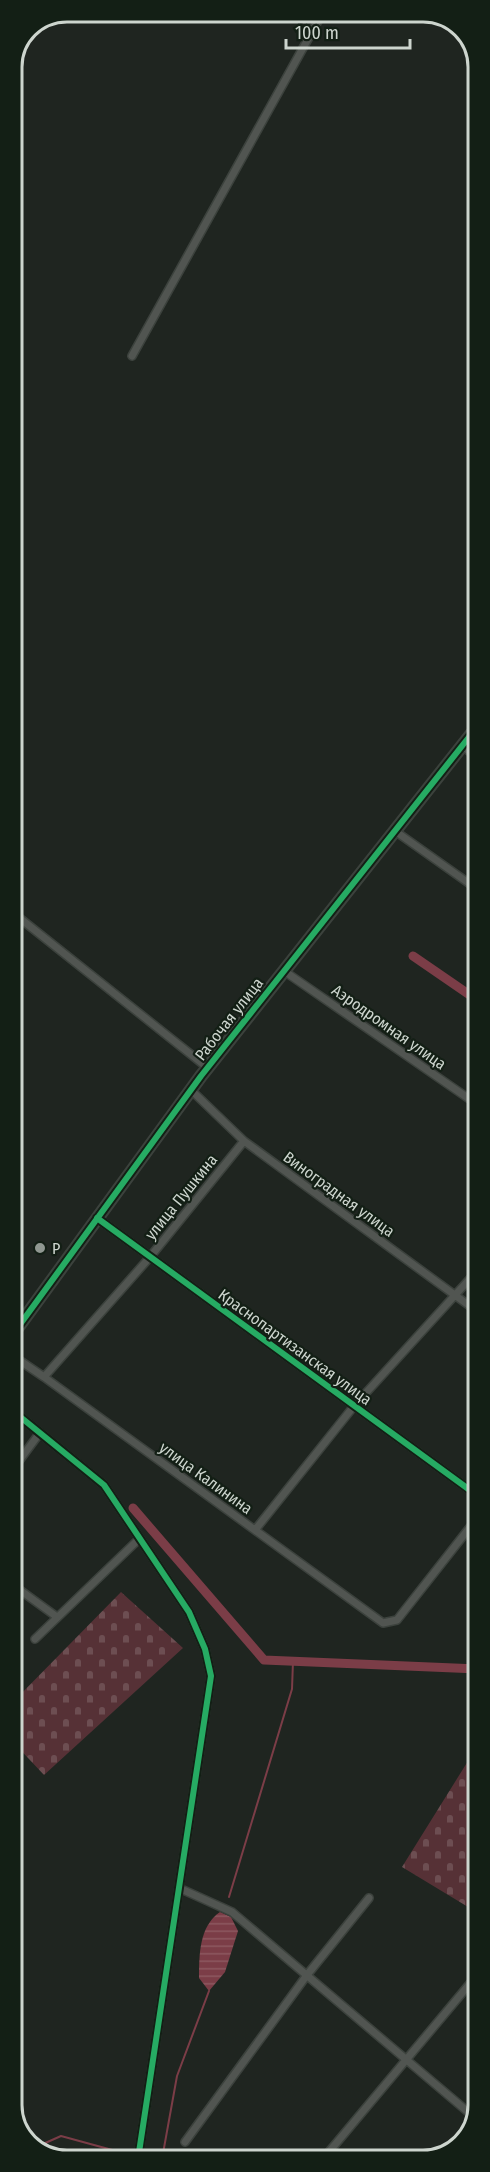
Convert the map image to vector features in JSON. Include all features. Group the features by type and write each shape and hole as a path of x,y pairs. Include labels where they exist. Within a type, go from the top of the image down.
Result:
{"street":[{"path":"132,356 317,23"},
{"name":"Рабочая улица","path":"23,1320 191,1090 468,738"},
{"path":"462,746 468,750"},
{"path":"395,831 468,883"},
{"path":"23,921 208,1068"},
{"name":"Аэродромная улица","path":"284,971 468,1099"},
{"name":"Виноградная улица","path":"191,1090 244,1141 468,1305"},
{"name":"улица Пушкина","path":"44,1377 150,1257 244,1141"},
{"name":"Краснопартизанская улица","path":"97,1218 468,1489"},
{"path":"255,1530 354,1406 468,1281"},
{"name":"улица Калинина","path":"23,1363 383,1623 397,1620 468,1529"},
{"path":"23,1420 104,1485 189,1612 205,1649 211,1676 139,2149"},
{"path":"23,1456 39,1434"},
{"path":"35,1639 139,1539"},
{"path":"23,1592 57,1617"},
{"path":"179,1888 232,1912 467,2112"},
{"path":"185,2142 308,1975 369,1898"},
{"path":"331,2150 468,1986"}],"green space":[{"path":"121,1592 183,1648 44,1775 23,1753 23,1692"},
{"path":"468,1761 468,1907 402,1867"}],"shaded area":[{"path":"220,1912 231,1917 238,1931 225,1972 209,1991 199,1978 200,1951 208,1925"}],"waterway":[{"path":"413,956 468,994"},
{"path":"133,1508 264,1660 468,1669"},
{"path":"229,1897 292,1689 293,1661"},
{"path":"164,2149 177,2076 209,1991"},
{"path":"45,2143 61,2136 109,2149"}],"cycle path":[{"path":"23,1320 201,1076 468,738"},
{"path":"97,1218 468,1489"},
{"path":"23,1419 104,1485 189,1612 205,1649 211,1676 139,2149"}],"place":[{"name":"Р","path":"40,1248"}]}
